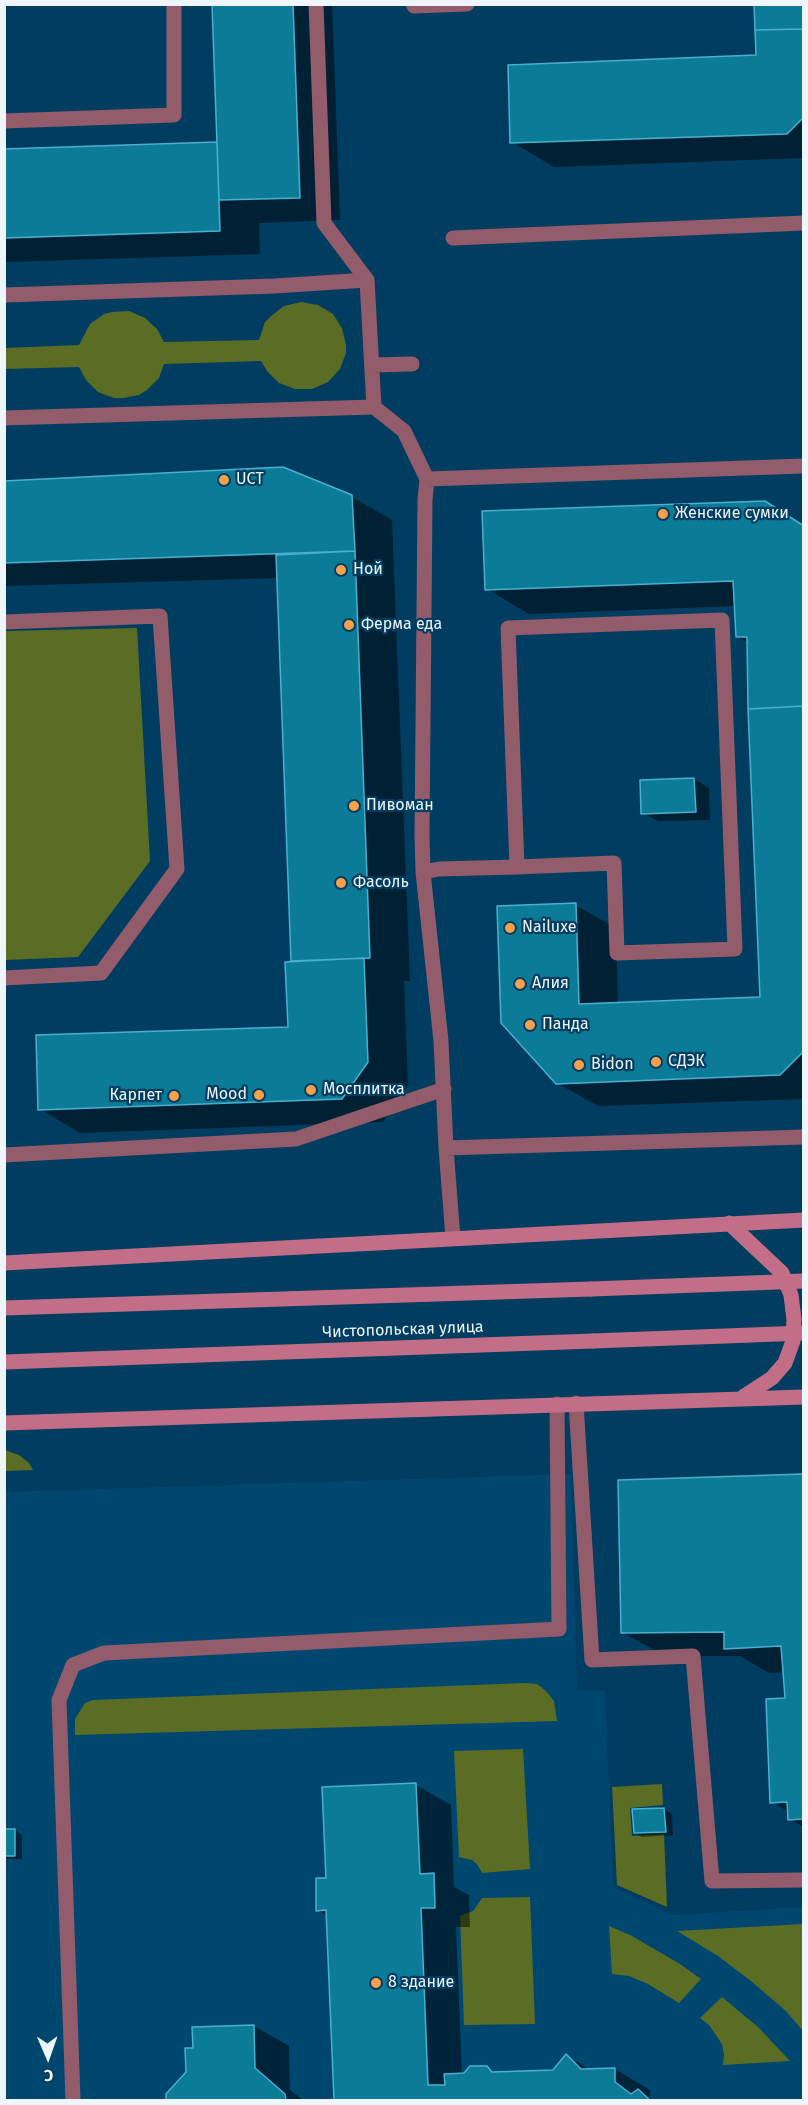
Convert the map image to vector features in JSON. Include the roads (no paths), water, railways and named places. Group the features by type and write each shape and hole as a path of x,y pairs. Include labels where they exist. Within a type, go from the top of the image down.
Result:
{"main road":[{"path":"4,1263 804,1220"},
{"path":"729,1223 782,1273 791,1294 794,1319 793,1341 785,1363 772,1378 742,1397"},
{"path":"4,1308 804,1281"},
{"name":"Чистопольская улица","path":"4,1362 804,1333"},
{"path":"4,1423 804,1396"}],"lane":[{"path":"4,121 174,115 174,4"},
{"path":"316,4 324,223 367,280 374,407"},
{"path":"412,4 414,6 467,4"},
{"path":"453,238 804,223"},
{"path":"4,295 274,286 367,280"},
{"path":"372,365 412,364"},
{"path":"4,418 374,407 404,431 427,479 424,536 423,872 441,1041 453,1238"},
{"path":"427,479 804,466"},
{"path":"4,622 160,616 177,869 101,973 4,978"},
{"path":"423,872 439,869 517,867 614,863 617,953 735,949 722,620 508,628 517,867"},
{"path":"4,1155 296,1140 444,1089"},
{"path":"446,1148 804,1137"},
{"path":"576,1403 592,1660 693,1656 712,1881 804,1880"},
{"path":"73,2100 59,1700 73,1665 104,1653 559,1629 557,1404"}],"place":[{"name":"UCT","path":"224,480"},
{"name":"Женские сумки","path":"663,514"},
{"name":"Ной","path":"341,570"},
{"name":"Ферма еда","path":"349,625"},
{"name":"Пивоман","path":"354,806"},
{"name":"Фасоль","path":"341,883"},
{"name":"Nailuxe","path":"510,928"},
{"name":"Алия","path":"520,984"},
{"name":"Панда","path":"530,1025"},
{"name":"СДЭК","path":"656,1062"},
{"name":"Bidon","path":"579,1065"},
{"name":"Мосплитка","path":"311,1090"},
{"name":"Mood","path":"259,1095"},
{"name":"Карпет","path":"174,1096"},
{"name":"8 здание","path":"376,1983"}]}
